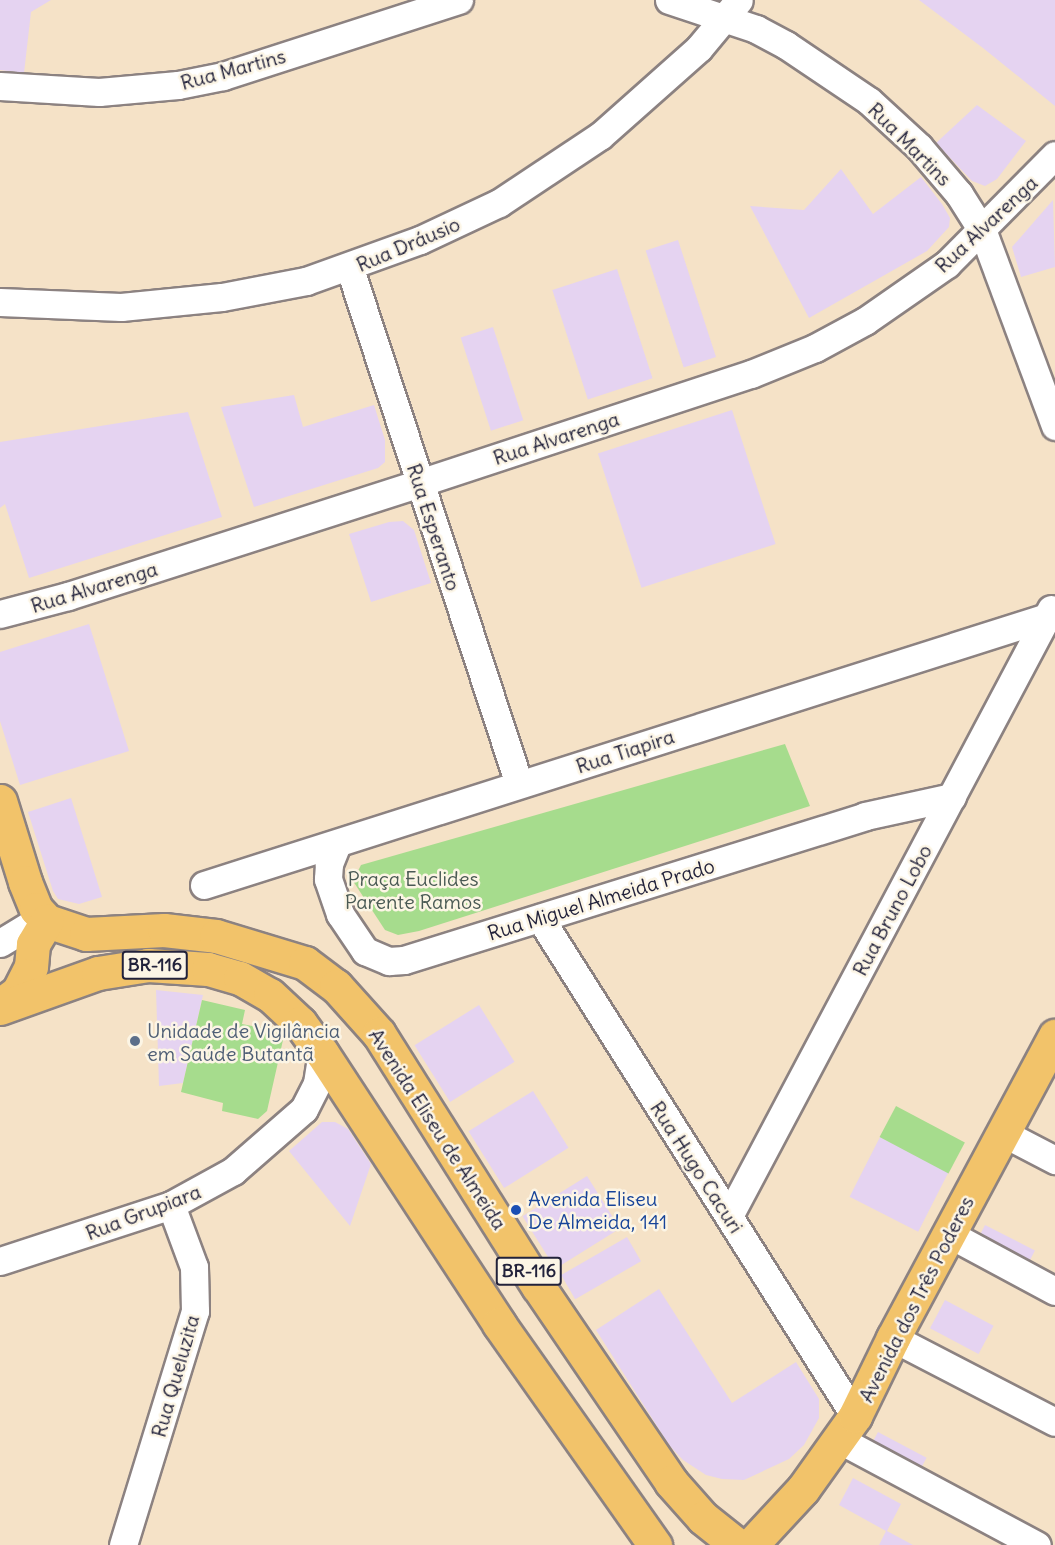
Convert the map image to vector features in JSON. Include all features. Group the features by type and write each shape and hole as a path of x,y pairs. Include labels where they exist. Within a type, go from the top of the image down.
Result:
{"main road":[{"path":"0,801 25,882 27,932"},
{"name":"Avenida Eliseu de Almeida","path":"27,932 86,934 164,930 216,936 305,963 336,986 386,1044 538,1286 671,1482 703,1518 737,1545"},
{"name":"BR-116","path":"0,1006 18,992 31,967 27,932"},
{"name":"BR-116","path":"0,1006 98,973 126,967 179,964 240,978 270,995 300,1023 322,1053 356,1110 499,1324 655,1545"},
{"name":"Avenida dos Três Poderes","path":"751,1545 803,1489 848,1428 893,1338 1055,1036"}],"street":[{"name":"Rua Martins","path":"0,86 99,92 178,86 233,73 459,0"},
{"name":"Rua Martins","path":"669,0 733,9 869,101 919,147 959,194 982,232 1055,426"},
{"name":"Rua Dráusio","path":"0,302 79,307 176,303 306,281 350,269 499,203 552,170 646,98 733,9"},
{"name":"Rua Alvarenga","path":"0,614 68,596 419,483 750,374 815,348 865,321 929,277 982,232 1055,155"},
{"name":"Rua Esperanto","path":"350,269 519,784"},
{"name":"Rua Tiapira","path":"204,885 287,856 337,844 1051,610"},
{"name":"Rua Bruno Lobo","path":"729,1216 1051,610"},
{"name":"Rua Miguel Almeida Prado","path":"337,844 329,864 333,900 366,951 376,958 404,960 865,816 952,796"},
{"name":"Rua Hugo Cacuri","path":"540,918 729,1216 848,1428"},
{"name":"Rua Grupiara","path":"0,1261 198,1194 233,1171 300,1113 317,1083 322,1053"},
{"name":"Rua Grupiara","path":"300,1113 337,1102 356,1110"},
{"path":"1003,1133 1055,1160"},
{"name":"Rua Queluzita","path":"123,1545 195,1311 194,1267 171,1205"},
{"path":"949,1234 1055,1291"},
{"path":"893,1338 1055,1422"},
{"path":"848,1428 1037,1545"}],"shaded area":[{"path":"0,0 51,0 31,12 24,73 0,70"},
{"path":"919,0 1055,0 1055,106 983,48"},
{"path":"977,105 1026,141 997,179 985,186 972,181 936,143"},
{"path":"841,169 873,214 921,177 950,218 949,227 927,251 809,318 750,206 804,210"},
{"path":"1053,200 1055,267 1021,277 1012,247"},
{"path":"678,240 716,357 684,367 646,251"},
{"path":"617,269 653,378 588,399 552,290"},
{"path":"493,327 523,420 491,431 461,338"},
{"path":"294,395 303,427 374,405 385,440 385,462 378,468 254,507 221,407"},
{"path":"732,410 776,544 641,588 598,454"},
{"path":"188,412 222,517 29,578 5,504 0,508 0,442"},
{"path":"403,521 414,530 431,583 371,602 349,534 389,522"},
{"path":"89,624 129,751 20,785 0,721 0,652"},
{"path":"71,798 102,897 79,904 58,899 53,891 28,812"},
{"path":"156,990 203,995 183,1083 159,1086"},
{"path":"479,1005 515,1062 450,1102 415,1045"},
{"path":"533,1091 569,1148 504,1188 469,1131"},
{"path":"322,1122 335,1122 348,1129 371,1164 350,1226 289,1151"},
{"path":"880,1137 949,1172 918,1232 850,1197"},
{"path":"587,1176 620,1229 555,1269 523,1216"},
{"path":"985,1225 1035,1250 1028,1265 978,1239"},
{"path":"627,1237 641,1261 575,1299 561,1275"},
{"path":"659,1289 732,1403 796,1362 819,1399 819,1418 804,1445 789,1459 744,1480 722,1479 706,1475 683,1460 669,1445 596,1330"},
{"path":"945,1300 994,1326 979,1354 930,1328"},
{"path":"878,1432 927,1458 919,1473 870,1447"},
{"path":"853,1478 901,1504 887,1531 913,1545 879,1545 886,1531 839,1505"}],"green space":[{"name":"Praça Euclides Parente Ramos","path":"785,744 810,806 419,931 398,935 385,930 353,881 361,865"},
{"path":"202,1000 245,1010 242,1024 274,1030 283,1040 267,1111 258,1119 222,1111 223,1103 181,1092"},
{"path":"896,1106 965,1143 948,1174 880,1137"}],"place":[{"name":"Unidade de Vigilância em Saúde Butantã","path":"135,1041"},
{"name":"Avenida Eliseu De Almeida, 141","path":"516,1210"}]}
